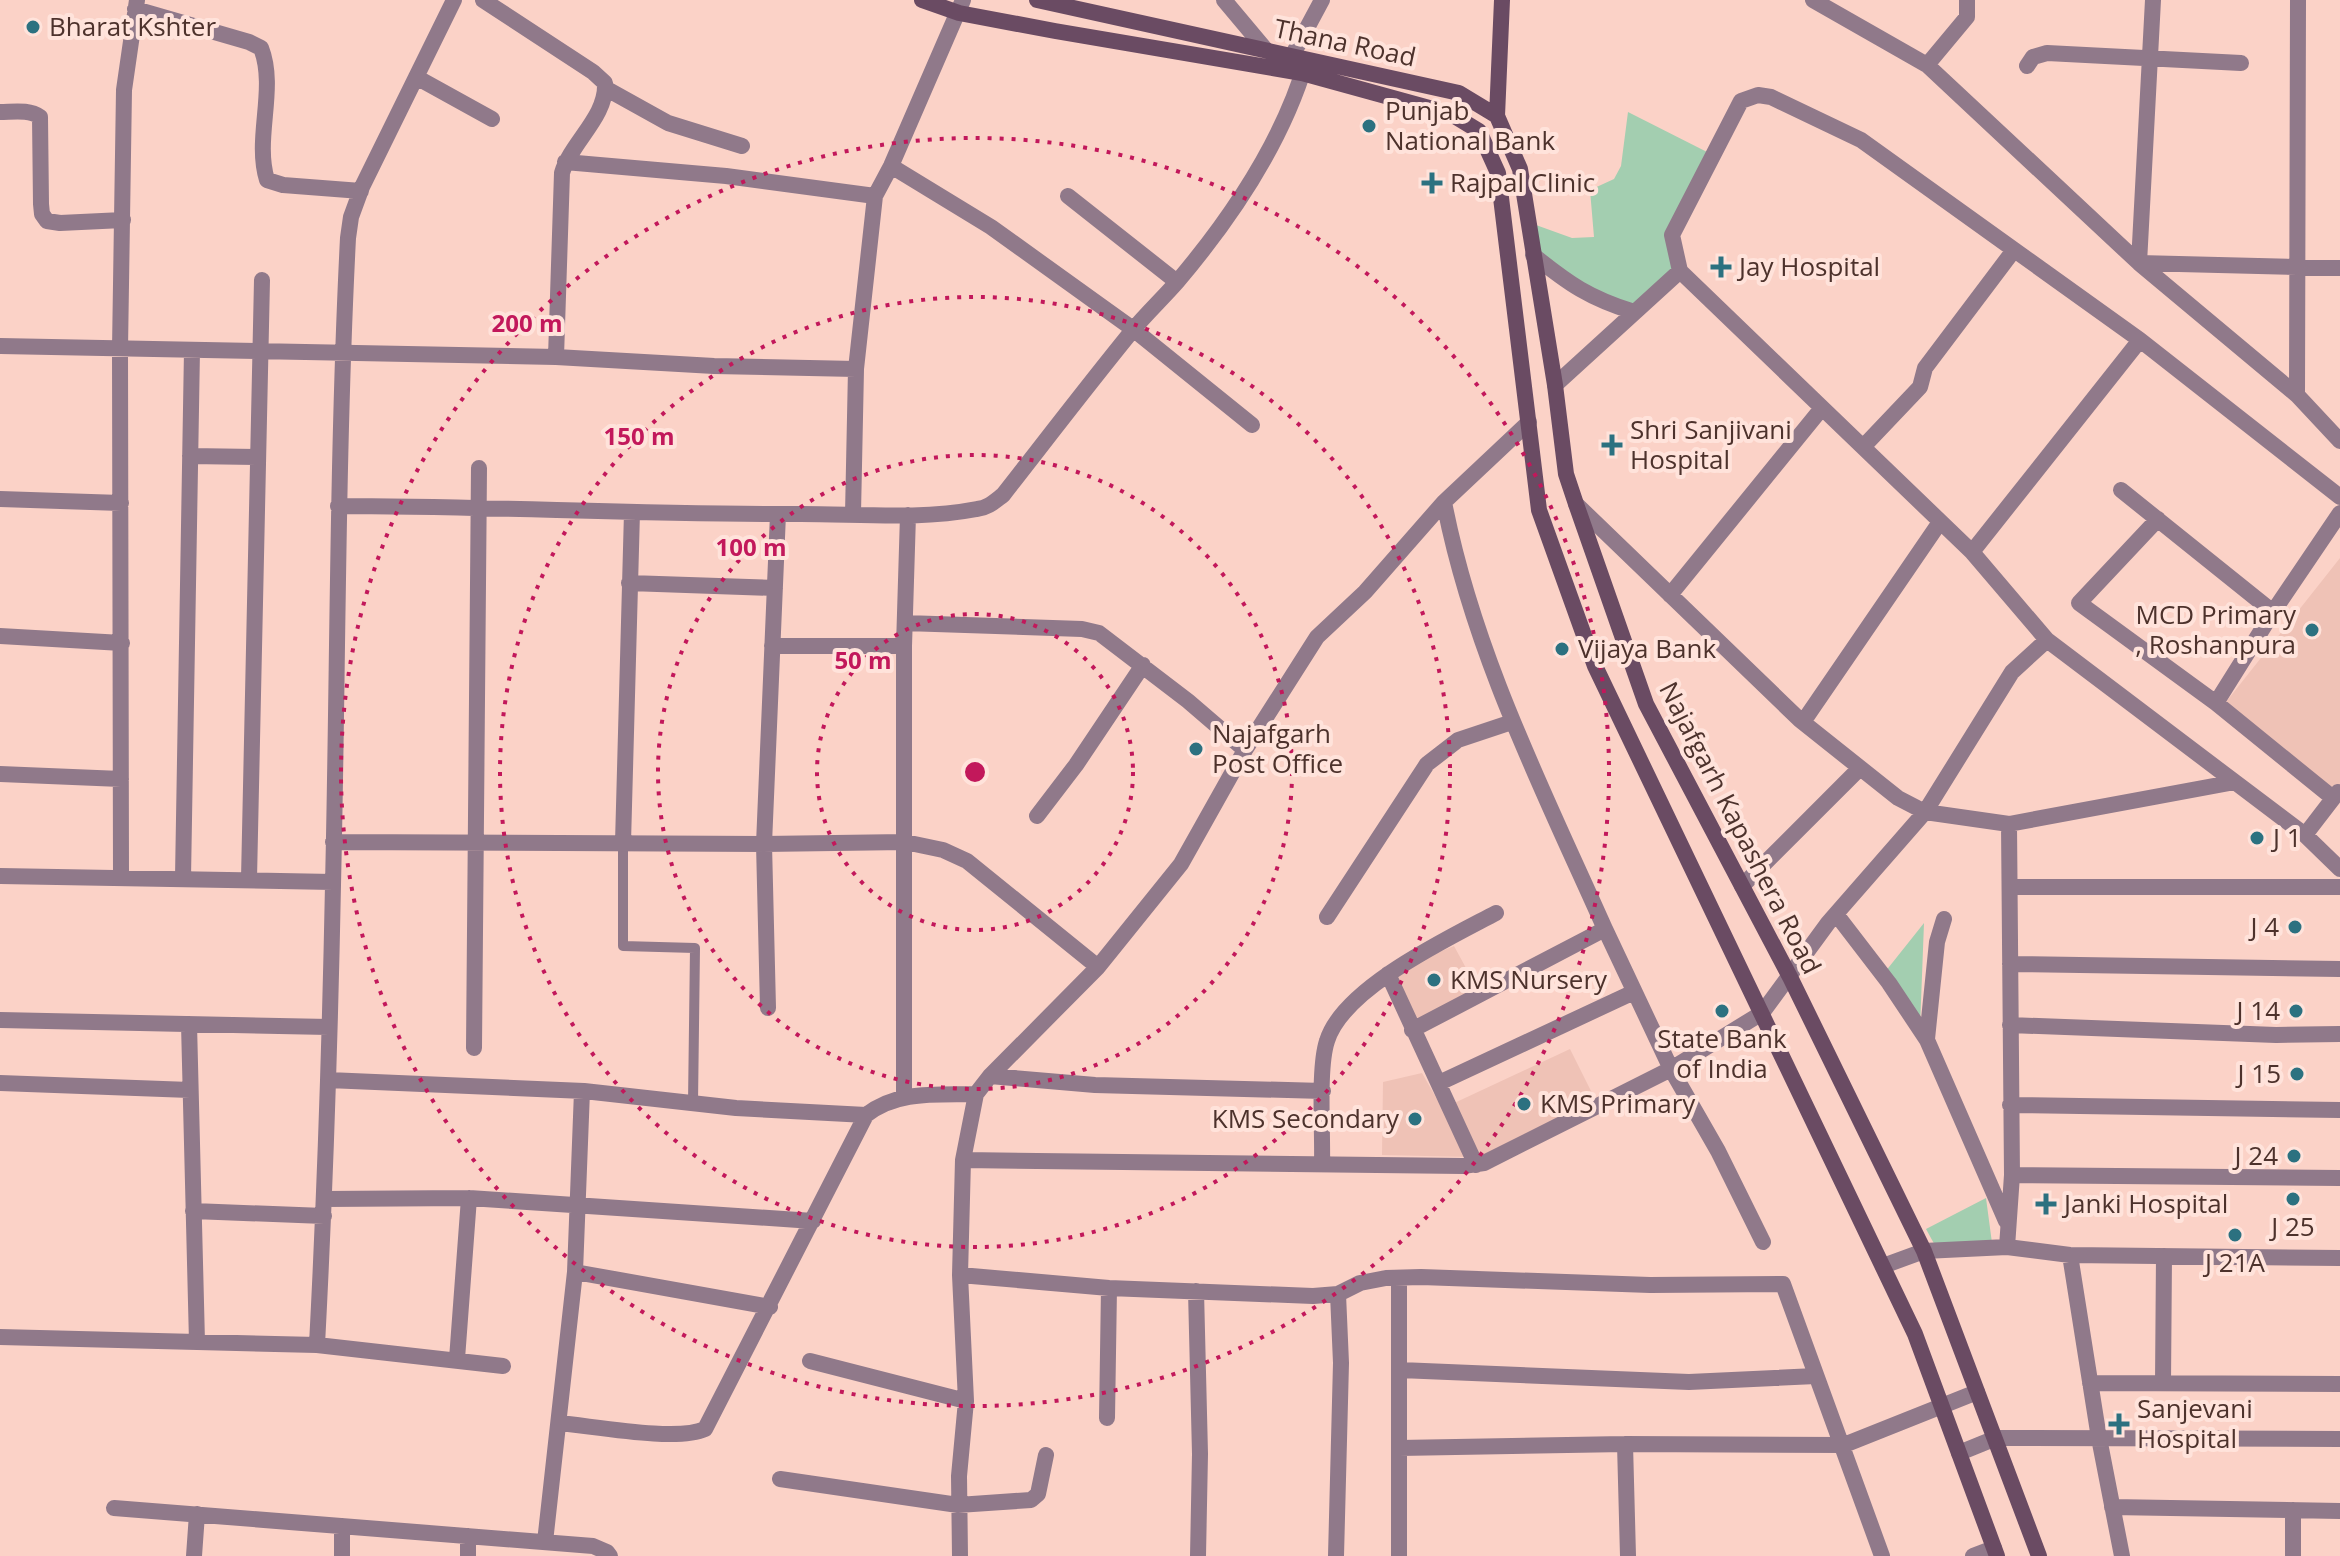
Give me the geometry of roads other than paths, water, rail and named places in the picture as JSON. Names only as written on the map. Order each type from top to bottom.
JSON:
[{"type":"main road","points":[[922,0],[1300,62],[1451,114],[1479,131],[1498,173],[1539,510],[1595,666],[1915,1334],[1996,1552]]},
{"type":"main road","name":"Thana Road","points":[[1037,0],[1266,50],[1300,62],[1459,93],[1497,116]]},
{"type":"main road","points":[[1479,131],[1497,116],[1502,0]]},
{"type":"main road","name":"Najafgarh Kapashera Road","points":[[1497,116],[1520,169],[1566,474],[1646,704],[1790,977],[1924,1251],[2039,1556]]},
{"type":"street","points":[[317,1345],[328,1080],[338,506],[348,238],[351,217],[361,191],[454,0]]},
{"type":"street","points":[[483,0],[605,83],[603,103],[565,162],[560,185],[556,357]]},
{"type":"street","points":[[1224,0],[1266,50]]},
{"type":"street","points":[[338,506],[908,515],[979,509],[992,504],[1003,495],[1133,329],[1177,282],[1228,218],[1292,104],[1300,62],[1322,0]]},
{"type":"street","points":[[1813,0],[1927,65],[2139,263],[2297,395],[2340,441]]},
{"type":"street","points":[[1927,65],[1967,17],[1967,0]]},
{"type":"street","points":[[2139,263],[2153,0]]},
{"type":"street","points":[[2297,395],[2298,0]]},
{"type":"street","points":[[121,878],[120,349],[124,90],[136,4],[261,48],[266,69],[263,159],[267,180],[283,185],[361,191]]},
{"type":"street","points":[[853,514],[856,369],[875,196],[961,6]]},
{"type":"street","points":[[2027,66],[2033,57],[2047,53],[2241,63]]},
{"type":"street","points":[[416,77],[492,119]]},
{"type":"street","points":[[605,88],[668,123],[742,146]]},
{"type":"street","points":[[2340,497],[2140,340],[1861,140],[1771,97],[1758,95],[1741,101],[1672,235],[1680,271],[1972,552],[2047,640],[2305,835],[2340,869]]},
{"type":"street","points":[[0,112],[35,113],[40,117],[41,204],[47,221],[123,220]]},
{"type":"street","points":[[565,162],[726,176],[875,196]]},
{"type":"street","points":[[891,166],[991,227],[1133,329],[1252,425]]},
{"type":"street","points":[[1068,196],[1177,282]]},
{"type":"street","points":[[1863,447],[1920,387],[1931,359],[2014,250]]},
{"type":"street","points":[[1533,255],[1568,284],[1597,299],[1634,312]]},
{"type":"street","points":[[2139,263],[2340,268]]},
{"type":"street","points":[[1555,385],[1680,271]]},
{"type":"street","points":[[249,879],[262,280]]},
{"type":"street","points":[[1972,552],[2140,340]]},
{"type":"street","points":[[0,346],[342,351],[856,369]]},
{"type":"street","points":[[183,878],[192,350]]},
{"type":"street","points":[[1670,595],[1822,408]]},
{"type":"street","points":[[960,1556],[958,1505],[966,1401],[960,1275],[963,1160],[976,1094],[1098,967],[1181,864],[1245,750],[1317,637],[1365,592],[1444,502],[1529,422]]},
{"type":"street","points":[[190,456],[258,457]]},
{"type":"street","points":[[474,1048],[479,468]]},
{"type":"street","points":[[2121,490],[2273,612]]},
{"type":"street","points":[[0,499],[121,503]]},
{"type":"street","points":[[1444,502],[1454,551],[1512,722],[1671,1069],[1718,1151],[1763,1242]]},
{"type":"street","points":[[1576,504],[1803,722],[1898,798],[1925,812],[2009,824],[2235,782]]},
{"type":"street","points":[[623,843],[632,512]]},
{"type":"street","points":[[2216,703],[2340,513]]},
{"type":"street","points":[[768,1008],[764,844],[778,514]]},
{"type":"street","points":[[904,1096],[904,646],[908,515]]},
{"type":"street","points":[[2158,519],[2079,603],[2336,794],[2305,835]]},
{"type":"street","points":[[1803,722],[1940,522]]},
{"type":"street","points":[[629,583],[775,588]]},
{"type":"street","points":[[905,623],[1082,629],[1099,633],[1143,665],[1245,750]]},
{"type":"street","points":[[0,636],[122,643]]},
{"type":"street","points":[[963,1160],[1476,1165],[1671,1069],[1762,1013],[1836,914],[1925,812],[2012,672],[2047,640]]},
{"type":"street","points":[[772,646],[904,646]]},
{"type":"street","points":[[1037,816],[1076,765],[1143,665]]},
{"type":"street","points":[[1327,917],[1427,764],[1458,740],[1512,722]]},
{"type":"street","points":[[1742,886],[1860,768]]},
{"type":"street","points":[[0,774],[121,779]]},
{"type":"street","points":[[2007,1247],[2012,1175],[2009,824]]},
{"type":"street","points":[[333,842],[905,842],[943,850],[967,861],[1098,967]]},
{"type":"street","points":[[0,876],[333,882]]},
{"type":"street","points":[[2010,887],[2340,887]]},
{"type":"street","points":[[1322,1164],[1326,1042],[1333,1029],[1351,1006],[1388,974],[1496,913]]},
{"type":"street","points":[[1836,914],[1889,983],[1927,1040],[2008,1226]]},
{"type":"street","points":[[1927,1040],[1937,942],[1944,919]]},
{"type":"street","points":[[1412,1030],[1605,929]]},
{"type":"street","points":[[2010,964],[2340,969]]},
{"type":"street","points":[[1388,974],[1476,1165]]},
{"type":"street","points":[[1439,1083],[1634,992]]},
{"type":"street","points":[[0,1020],[329,1027]]},
{"type":"street","points":[[189,1024],[197,1342]]},
{"type":"street","points":[[2010,1025],[2276,1035],[2340,1034]]},
{"type":"street","points":[[990,1076],[1095,1085],[1323,1091]]},
{"type":"street","points":[[328,1080],[582,1091],[693,1103],[866,1115]]},
{"type":"street","points":[[0,1083],[190,1090]]},
{"type":"street","points":[[545,1542],[575,1272],[582,1091]]},
{"type":"street","points":[[559,1423],[666,1434],[695,1434],[705,1429],[866,1115],[879,1104],[904,1096],[976,1094]]},
{"type":"street","points":[[2010,1105],[2340,1110]]},
{"type":"street","points":[[2012,1175],[2340,1178]]},
{"type":"street","points":[[193,1211],[469,1198],[813,1221]]},
{"type":"street","points":[[457,1359],[469,1198]]},
{"type":"street","points":[[1883,1266],[1924,1251],[2007,1247],[2070,1255],[2340,1258]]},
{"type":"street","points":[[2070,1255],[2099,1438],[2122,1556]]},
{"type":"street","points":[[2163,1383],[2164,1256]]},
{"type":"street","points":[[575,1272],[770,1307]]},
{"type":"street","points":[[960,1275],[1109,1288],[1313,1296],[1338,1294],[1360,1283],[1399,1278],[1650,1285],[1783,1284],[1882,1556]]},
{"type":"street","points":[[1399,1278],[1399,1556]]},
{"type":"street","points":[[1107,1418],[1109,1288]]},
{"type":"street","points":[[1196,1291],[1200,1454],[1198,1556]]},
{"type":"street","points":[[1336,1556],[1341,1363],[1338,1294]]},
{"type":"street","points":[[0,1337],[317,1345],[503,1366]]},
{"type":"street","points":[[810,1361],[966,1401]]},
{"type":"street","points":[[1400,1370],[1689,1382],[1816,1376]]},
{"type":"street","points":[[2090,1383],[2340,1384]]},
{"type":"street","points":[[1399,1448],[1625,1444],[1844,1445],[1977,1392]]},
{"type":"street","points":[[1959,1453],[1996,1438],[2340,1439]]},
{"type":"street","points":[[1625,1444],[1628,1556]]},
{"type":"street","points":[[780,1479],[958,1505],[1036,1498],[1046,1455]]},
{"type":"street","points":[[2112,1507],[2340,1511]]},
{"type":"street","points":[[114,1508],[593,1546],[610,1556]]},
{"type":"street","points":[[2293,1510],[2293,1556]]},
{"type":"street","points":[[194,1556],[197,1514]]},
{"type":"street","points":[[342,1526],[342,1556]]},
{"type":"street","points":[[468,1536],[468,1556]]},
{"type":"street","points":[[1973,1556],[1996,1552]]},
{"type":"lane","points":[[623,843],[623,946],[695,948],[693,1103]]},
{"type":"place","name":"Bharat Kshter","points":[[33,27]]},
{"type":"place","name":"Punjab National Bank","points":[[1369,126]]},
{"type":"place","name":"Rajpal Clinic","points":[[1432,183]]},
{"type":"place","name":"Jay Hospital","points":[[1721,267]]},
{"type":"place","name":"Shri Sanjivani Hospital","points":[[1612,445]]},
{"type":"place","name":"MCD Primary , Roshanpura","points":[[2312,630]]},
{"type":"place","name":"Vijaya Bank","points":[[1562,649]]},
{"type":"place","name":"Najafgarh Post Office","points":[[1196,749]]},
{"type":"place","name":"J 1","points":[[2257,838]]},
{"type":"place","name":"J 4","points":[[2295,927]]},
{"type":"place","name":"KMS Nursery","points":[[1434,980]]},
{"type":"place","name":"State Bank of India","points":[[1722,1011]]},
{"type":"place","name":"J 14","points":[[2296,1011]]},
{"type":"place","name":"J 15","points":[[2297,1074]]},
{"type":"place","name":"KMS Primary","points":[[1524,1104]]},
{"type":"place","name":"KMS Secondary","points":[[1415,1119]]},
{"type":"place","name":"J 24","points":[[2294,1156]]},
{"type":"place","name":"J 25","points":[[2293,1199]]},
{"type":"place","name":"Janki Hospital","points":[[2046,1204]]},
{"type":"place","name":"J 21A","points":[[2235,1235]]},
{"type":"place","name":"Sanjevani Hospital","points":[[2119,1424]]}]
